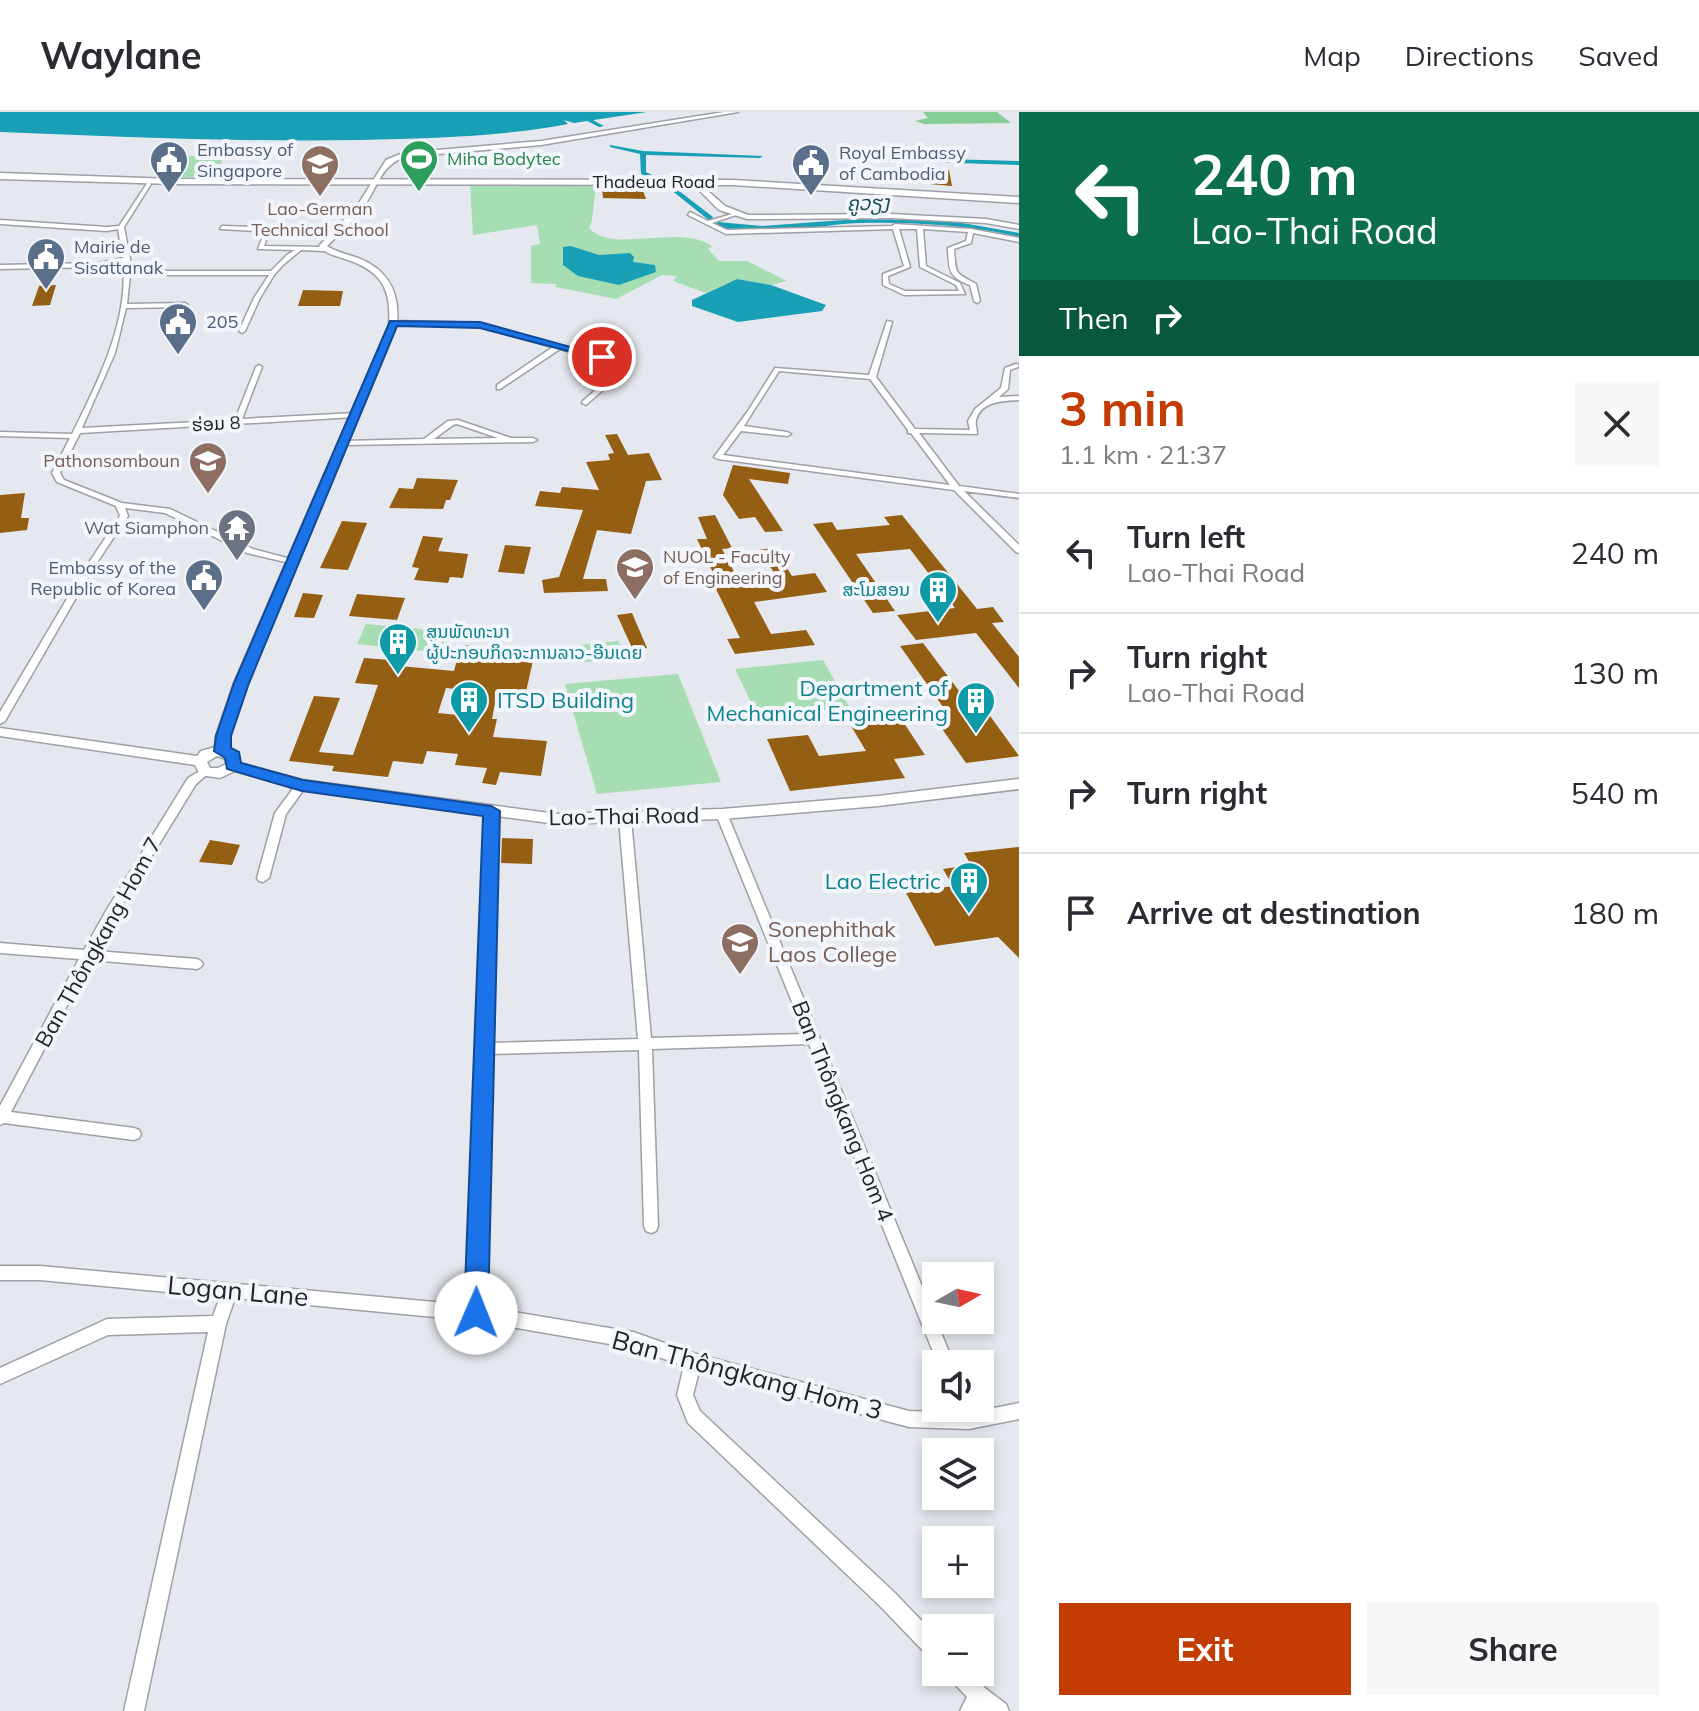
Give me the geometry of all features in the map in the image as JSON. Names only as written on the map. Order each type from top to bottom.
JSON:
[{"type":"main road","name":"Thadeua Road","points":[[0,174],[150,182],[690,180],[1019,198]]},
{"type":"street","points":[[324,249],[324,244],[360,207],[388,161],[403,155],[541,143],[735,112]]},
{"type":"street","points":[[690,180],[734,214]]},
{"type":"street","points":[[150,182],[121,227],[128,273],[125,306],[111,355],[56,473],[58,480],[120,505],[167,511],[235,545],[294,561]]},
{"type":"street","points":[[690,214],[726,232],[876,221],[895,226],[971,231],[1016,240],[1006,252]]},
{"type":"street","points":[[706,223],[734,214],[765,219],[986,221],[1019,227]]},
{"type":"street","points":[[765,219],[777,230]]},
{"type":"street","points":[[0,222],[107,229],[121,227]]},
{"type":"street","points":[[895,226],[907,267],[885,275],[886,285],[904,293],[963,293],[961,286],[923,267],[920,227]]},
{"type":"street","points":[[222,228],[257,229],[267,234],[260,248],[324,249],[361,261],[380,274],[393,292],[394,323],[241,683],[223,736],[222,751]]},
{"type":"street","points":[[971,231],[969,242],[951,248],[953,274],[957,279],[973,284],[977,301]]},
{"type":"street","points":[[242,331],[250,310],[275,273],[288,255],[299,250]]},
{"type":"street","points":[[0,267],[99,265],[127,259]]},
{"type":"street","points":[[128,273],[275,273]]},
{"type":"street","points":[[125,306],[185,305]]},
{"type":"street","points":[[872,377],[889,322]]},
{"type":"street","points":[[394,323],[480,325],[628,365],[586,403]]},
{"type":"street","points":[[500,387],[559,346]]},
{"type":"street","points":[[911,431],[971,434],[974,432],[972,421],[978,411],[1004,389],[1007,369],[1016,366]]},
{"type":"street","points":[[237,423],[259,367]]},
{"type":"street","points":[[1019,496],[957,489],[718,457],[777,369],[872,377],[957,489],[1019,550]]},
{"type":"street","points":[[994,399],[1019,398]]},
{"type":"street","name":"ຮ່ອມ 8","points":[[0,434],[76,434],[355,415]]},
{"type":"street","points":[[424,443],[451,423],[458,422],[514,442]]},
{"type":"street","points":[[739,428],[787,434]]},
{"type":"street","points":[[345,443],[533,440]]},
{"type":"street","points":[[0,721],[88,570],[124,516],[120,505]]},
{"type":"street","points":[[0,732],[203,766],[220,773],[233,766],[233,756],[222,751],[211,752],[203,766]]},
{"type":"street","name":"Ban Thôngkang Hom 7","points":[[0,1118],[89,953],[116,915],[203,766]]},
{"type":"street","name":"Lao-Thai Road","points":[[233,766],[302,785],[557,819],[722,814],[878,801],[1019,784]]},
{"type":"street","points":[[263,878],[281,813],[302,785]]},
{"type":"street","points":[[476,1313],[491,811]]},
{"type":"street","name":"Ban Thôngkang Hom 4","points":[[722,814],[940,1350]]},
{"type":"street","points":[[625,819],[645,1044],[651,1226]]},
{"type":"street","points":[[0,948],[197,964]]},
{"type":"street","points":[[482,1049],[813,1039]]},
{"type":"street","points":[[0,1118],[134,1134]]},
{"type":"street","name":"Logan Lane","points":[[0,1273],[40,1273],[476,1313]]},
{"type":"street","points":[[134,1711],[218,1324],[230,1290]]},
{"type":"street","name":"Ban Thôngkang Hom 3","points":[[476,1313],[633,1340],[693,1361],[909,1419],[922,1418]]},
{"type":"street","points":[[0,1376],[107,1327],[218,1324]]},
{"type":"street","points":[[693,1361],[685,1395],[694,1417],[922,1635]]},
{"type":"street","name":"Ban Thôngkang Hom 3","points":[[994,1412],[1019,1411]]},
{"type":"street","points":[[975,1703],[999,1711]]},
{"type":"green space","points":[[923,112],[997,112],[1011,123],[924,124],[915,121],[928,118]]},
{"type":"green space","points":[[177,156],[224,156],[215,178],[160,177],[170,170]]},
{"type":"green space","points":[[470,184],[596,184],[589,228],[600,236],[614,239],[682,237],[698,240],[712,246],[708,249],[719,261],[747,261],[787,281],[771,285],[737,279],[706,293],[673,281],[677,276],[662,275],[616,299],[556,287],[556,284],[531,283],[531,246],[540,244],[537,225],[473,235]]},
{"type":"green space","points":[[366,624],[450,632],[443,653],[357,644]]},
{"type":"green space","points":[[618,641],[625,658],[575,663],[569,646]]},
{"type":"green space","points":[[823,660],[850,708],[758,717],[735,669]]},
{"type":"green space","points":[[678,674],[721,782],[597,794],[565,684]]},
{"type":"water","points":[[0,112],[647,112],[574,123],[564,120],[568,124],[491,134],[316,140],[180,139],[0,132]]},
{"type":"water","points":[[571,246],[599,255],[630,253],[634,257],[633,262],[655,265],[656,272],[619,285],[578,276],[563,265],[563,247]]},
{"type":"water","points":[[737,279],[771,285],[826,305],[822,311],[738,322],[692,306],[692,300]]},
{"type":"building","points":[[927,168],[949,170],[952,186],[929,184]]},
{"type":"building","points":[[602,188],[642,188],[646,199],[603,198]]},
{"type":"building","points":[[56,285],[50,305],[32,306],[39,286]]},
{"type":"building","points":[[303,290],[343,291],[340,306],[298,306]]},
{"type":"building","points":[[617,434],[628,455],[649,453],[662,480],[646,481],[631,534],[597,530],[583,579],[606,579],[608,591],[544,593],[542,580],[559,577],[583,510],[535,506],[540,491],[560,493],[562,487],[599,490],[586,462],[610,460],[608,454],[614,453],[605,435]]},
{"type":"building","points":[[733,465],[790,473],[788,484],[749,479],[783,531],[765,532],[755,517],[739,519],[723,495]]},
{"type":"building","points":[[417,478],[458,480],[443,509],[389,508],[399,488],[413,489]]},
{"type":"building","points":[[25,493],[21,518],[29,518],[27,530],[0,533],[0,495]]},
{"type":"building","points":[[715,515],[732,548],[722,549],[739,581],[777,577],[759,550],[774,548],[792,576],[815,573],[827,592],[754,602],[771,634],[806,630],[815,645],[735,654],[727,639],[740,638],[713,583],[718,583],[697,539],[707,539],[698,517]]},
{"type":"building","points":[[902,515],[977,609],[993,607],[1004,622],[992,623],[1019,657],[1019,688],[976,633],[916,640],[897,615],[955,608],[910,549],[856,554],[895,611],[873,613],[813,524],[832,522],[837,530],[890,525],[884,517]]},
{"type":"building","points":[[342,521],[367,523],[348,570],[320,568]]},
{"type":"building","points":[[423,536],[443,538],[438,551],[468,554],[463,578],[450,577],[448,583],[414,580],[419,568],[412,567]]},
{"type":"building","points":[[505,545],[531,547],[524,574],[498,572]]},
{"type":"building","points":[[303,593],[323,595],[314,618],[294,617]]},
{"type":"building","points":[[357,594],[405,598],[397,620],[349,616]]},
{"type":"building","points":[[632,613],[647,648],[633,650],[617,615]]},
{"type":"building","points":[[923,643],[974,711],[985,709],[1019,756],[966,763],[933,716],[948,714],[900,646]]},
{"type":"building","points":[[461,645],[535,652],[525,696],[497,693],[492,719],[497,719],[493,737],[547,741],[541,776],[500,772],[496,785],[482,783],[487,768],[455,765],[458,754],[427,751],[423,764],[393,761],[388,777],[332,771],[334,766],[289,761],[314,696],[340,698],[319,752],[353,755],[378,685],[355,683],[364,658],[391,660],[389,665],[454,671]],"holes":[[[446,688],[475,691],[468,716],[438,713]]]},
{"type":"building","points":[[902,720],[925,755],[894,759],[905,778],[790,791],[767,739],[808,735],[819,756],[866,751],[851,726]]},
{"type":"building","points":[[502,838],[533,839],[532,864],[501,863]]},
{"type":"building","points":[[210,840],[240,845],[232,865],[199,862]]},
{"type":"building","name":"Lao Electric","points":[[1019,847],[1019,958],[998,937],[935,946],[906,893],[953,886],[943,869],[971,865],[964,853]]},
{"type":"waterway","points":[[573,112],[601,126]]},
{"type":"waterway","points":[[612,146],[643,153]]},
{"type":"waterway","points":[[643,153],[760,156]]},
{"type":"waterway","name":"ຄູວຽງ","points":[[643,153],[643,173],[668,185],[710,219]]},
{"type":"waterway","points":[[838,158],[1019,163]]},
{"type":"waterway","name":"ຄູວຽງ","points":[[718,224],[762,228],[858,221],[927,221],[1019,235]]},
{"type":"place","name":"Miha Bodytec","points":[[419,193]]},
{"type":"place","name":"Embassy of Singapore","points":[[169,194]]},
{"type":"place","name":"Royal Embassy of Cambodia","points":[[811,197]]},
{"type":"place","name":"Lao-German Technical School","points":[[320,198]]},
{"type":"place","name":"Mairie de Sisattanak","points":[[46,291]]},
{"type":"place","name":"205","points":[[178,356]]},
{"type":"place","name":"Pathonsomboun","points":[[208,495]]},
{"type":"place","name":"Wat Siamphon","points":[[237,562]]},
{"type":"place","name":"NUOL - Faculty of Engineering","points":[[635,601]]},
{"type":"place","name":"Embassy of the Republic of Korea","points":[[204,612]]},
{"type":"place","name":"ສະໂມສອນ","points":[[938,624]]},
{"type":"place","name":"ສູນພັດທະນາ ຜູ້ປະກອບກິດຈະການລາວ-ອີນເດຍ","points":[[398,676]]},
{"type":"place","name":"ITSD Building","points":[[469,734]]},
{"type":"place","name":"Department of Mechanical Engineering","points":[[976,735]]},
{"type":"place","name":"Lao Electric","points":[[969,915]]},
{"type":"place","name":"Sonephithak Laos College","points":[[740,976]]},
{"type":"route","points":[[476,1313],[491,811],[302,785],[233,766],[233,756],[222,751],[223,736],[241,683],[394,323],[480,325],[602,357]]}]
